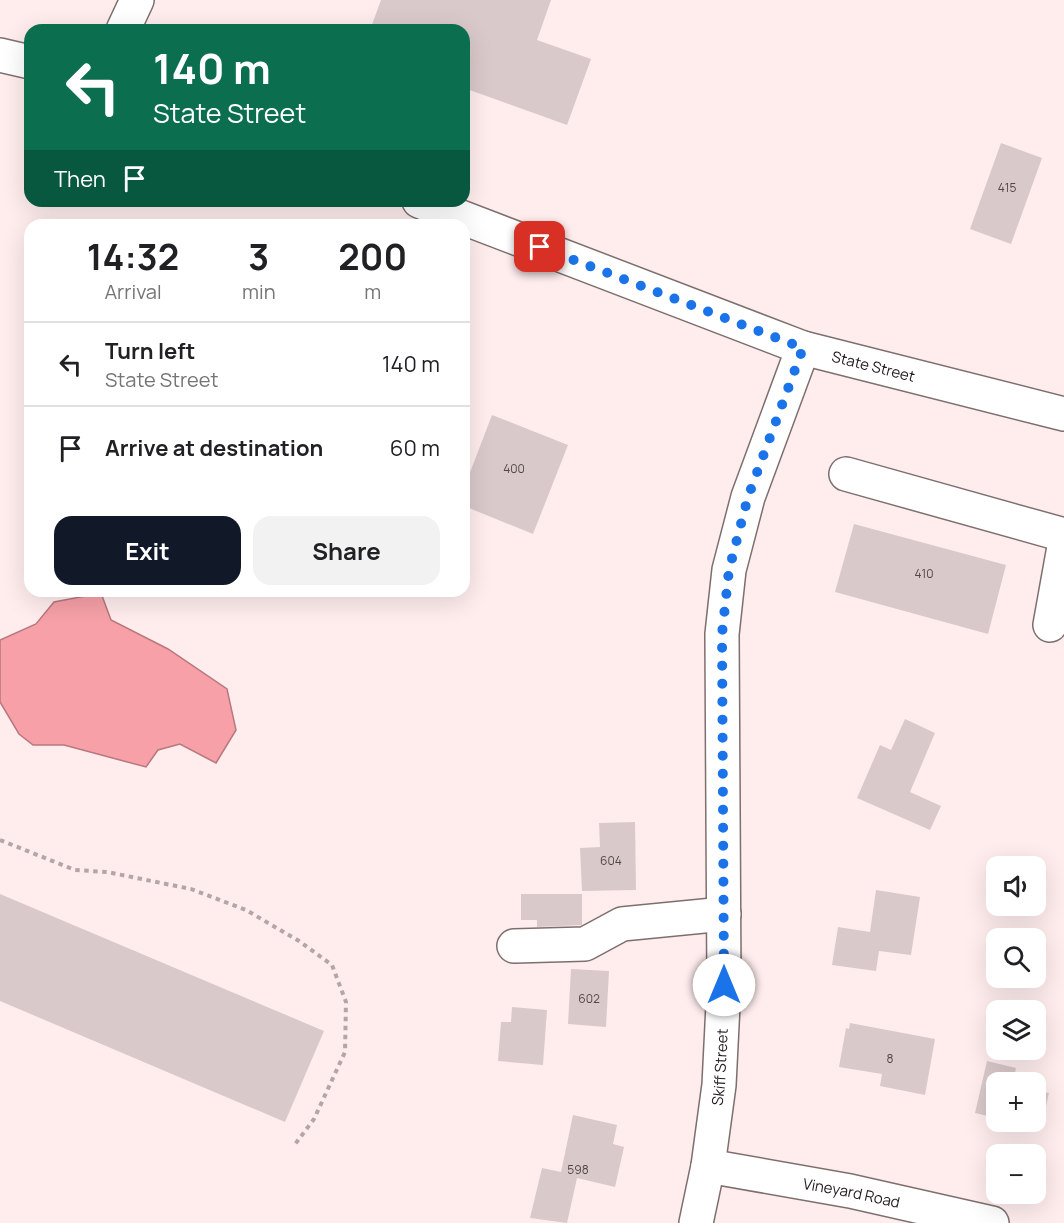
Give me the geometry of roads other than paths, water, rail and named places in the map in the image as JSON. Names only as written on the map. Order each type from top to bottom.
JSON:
[{"type":"main road","points":[[126,24],[137,0]]},
{"type":"main road","points":[[0,55],[24,61]]},
{"type":"main road","name":"State Street","points":[[435,207],[466,219]]},
{"type":"main road","name":"State Street","points":[[470,221],[803,348],[1064,414]]},
{"type":"main road","name":"Skiff Street","points":[[696,1223],[708,1166],[719,1085],[724,985],[722,634],[729,570],[752,487],[803,348]]},
{"type":"main road","points":[[846,474],[1064,536]]},
{"type":"main road","points":[[1050,625],[1064,547]]},
{"type":"main road","points":[[514,946],[585,944],[622,924],[724,915]]},
{"type":"main road","name":"Vineyard Road","points":[[708,1166],[850,1191],[993,1223]]}]
